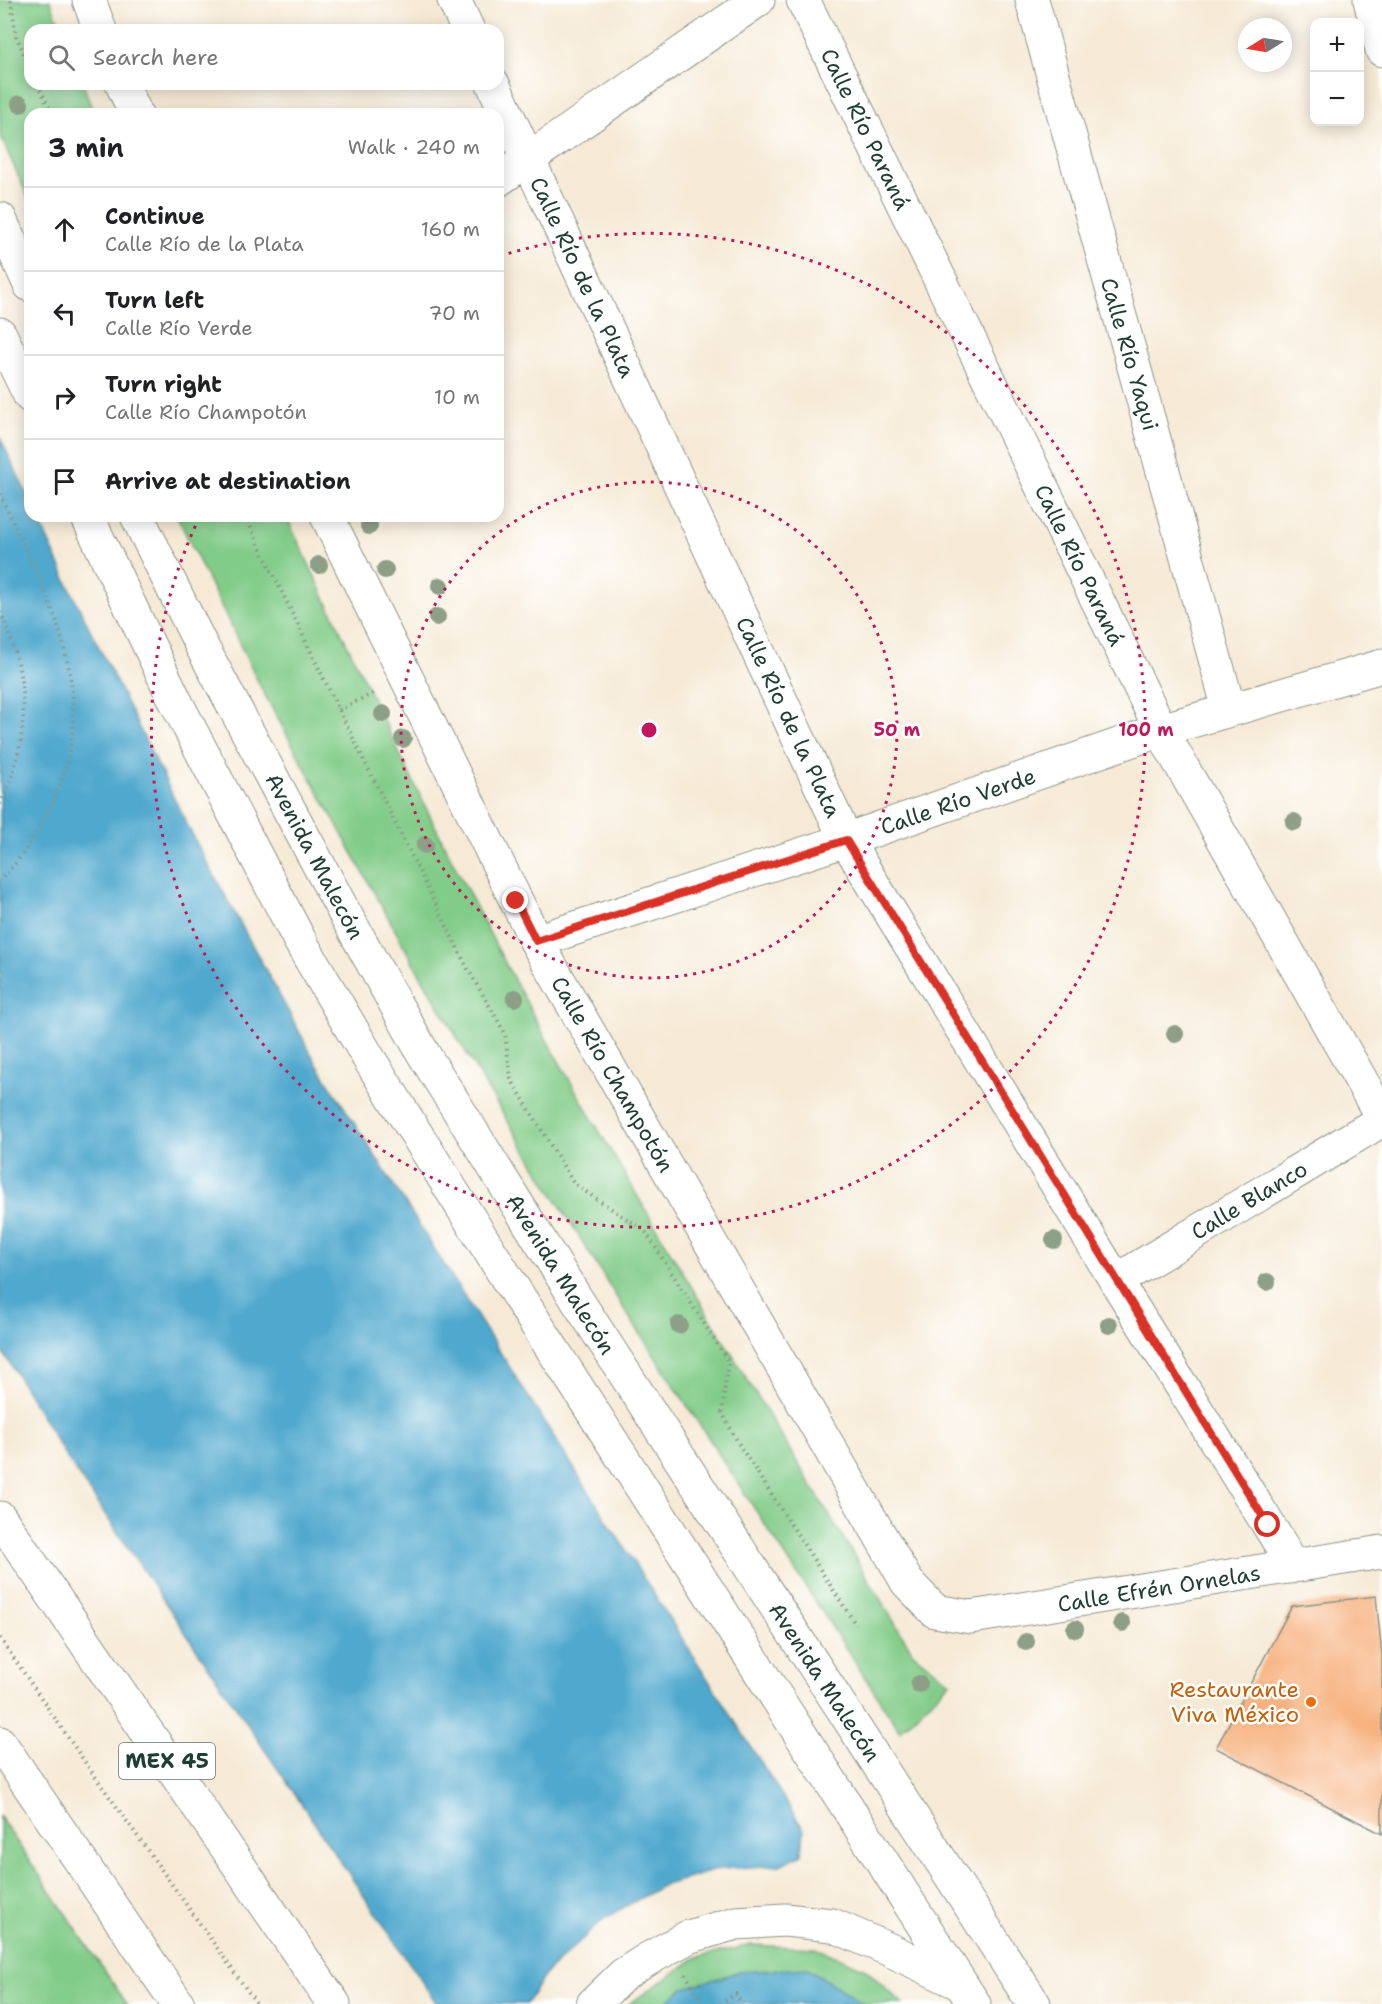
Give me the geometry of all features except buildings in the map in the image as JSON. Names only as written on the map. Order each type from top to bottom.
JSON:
[{"type":"street","points":[[89,0],[98,24]]},
{"type":"street","points":[[454,0],[465,24]]},
{"type":"street","points":[[504,176],[758,0]]},
{"type":"street","name":"Calle Río Paraná","points":[[803,0],[1161,730],[1382,1118]]},
{"type":"street","name":"Calle Río Yaqui","points":[[1032,0],[1229,709]]},
{"type":"street","points":[[1370,0],[1382,50]]},
{"type":"street","points":[[125,90],[133,108]]},
{"type":"street","name":"Calle Río de la Plata","points":[[496,90],[846,840],[1281,1545],[1290,1567]]},
{"type":"street","points":[[0,219],[24,272]]},
{"type":"street","points":[[0,334],[24,384]]},
{"type":"street","name":"Avenida Malecón","points":[[90,522],[176,702],[300,941],[363,1047],[521,1300],[968,1994]]},
{"type":"street","name":"Avenida Malecón","points":[[140,522],[206,653],[344,912],[423,1053],[577,1300],[1034,2004]]},
{"type":"street","name":"Calle Río Champotón","points":[[330,522],[536,941],[907,1582],[935,1611]]},
{"type":"street","name":"Calle Río Verde","points":[[536,941],[846,840],[1161,730],[1382,666]]},
{"type":"street","name":"Calle Blanco","points":[[1116,1281],[1382,1118]]},
{"type":"street","name":"MEX 45","points":[[0,1518],[334,2004]]},
{"type":"street","name":"Calle Efrén Ornelas","points":[[935,1611],[971,1617],[1382,1552]]},
{"type":"street","points":[[0,1743],[178,2004]]},
{"type":"street","points":[[593,2004],[623,1976],[688,1937],[736,1923],[775,1921],[832,1925],[888,1949],[968,1994]]},
{"type":"path","points":[[11,0],[16,36],[24,53]]},
{"type":"path","points":[[41,90],[49,108]]},
{"type":"path","points":[[0,494],[60,630],[69,662],[73,715],[68,757],[57,793],[33,839],[0,880]]},
{"type":"path","points":[[248,522],[469,971],[505,1033],[512,1079],[574,1184],[645,1231],[728,1361],[722,1413],[740,1446],[856,1625]]},
{"type":"path","points":[[0,612],[19,669],[23,705],[22,740],[12,779],[0,804]]},
{"type":"path","points":[[339,710],[406,677]]},
{"type":"path","points":[[0,1638],[89,1768],[257,2004]]},
{"type":"path","points":[[720,2004],[736,1994],[742,2004]]},
{"type":"green space","points":[[0,0],[50,0],[60,24],[24,24],[24,90],[85,90],[92,108],[24,108],[24,189],[0,135]]},
{"type":"green space","points":[[180,522],[289,522],[453,862],[561,1065],[691,1287],[913,1653],[950,1682],[900,1731],[624,1309],[484,1083],[411,959],[262,690]]},
{"type":"green space","points":[[0,1817],[127,2004],[0,2004]]},
{"type":"green space","points":[[751,1945],[816,1948],[864,1968],[903,2004],[629,2004],[697,1957]]},
{"type":"water","points":[[0,437],[24,488],[24,522],[40,522],[77,603],[195,840],[318,1066],[804,1830],[802,1854],[780,1865],[720,1869],[662,1886],[605,1918],[547,1972],[526,2004],[437,2004],[65,1455],[0,1347]]},
{"type":"water","points":[[807,1968],[864,2004],[664,2004],[684,1988],[739,1972]]},
{"type":"place","name":"Restaurante Viva México","points":[[1311,1702]]},
{"type":"route","points":[[516,901],[536,941],[846,840],[1268,1525]]}]
